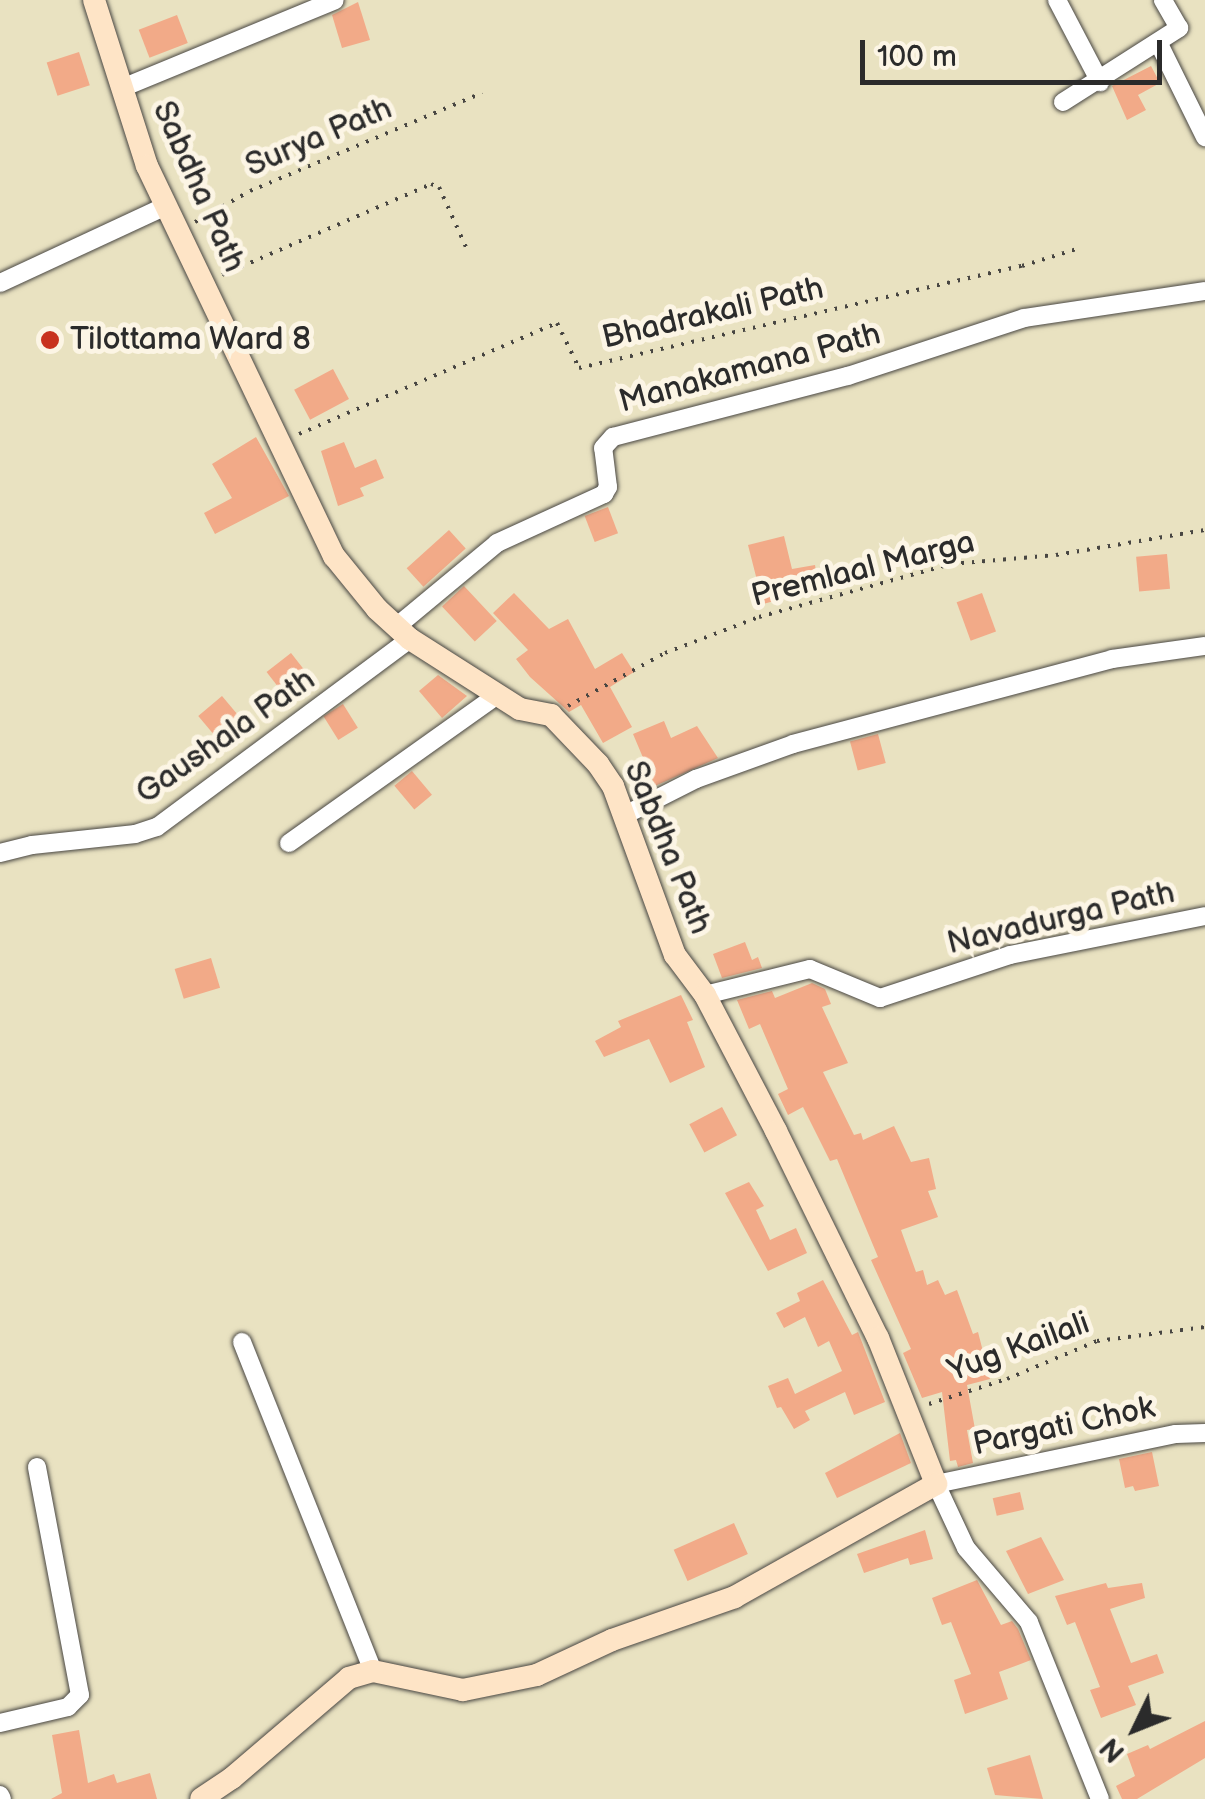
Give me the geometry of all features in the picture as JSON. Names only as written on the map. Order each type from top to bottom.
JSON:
[{"type":"street","name":"Sabdha Path","points":[[94,0],[132,126],[164,207],[334,556],[403,633],[520,709],[551,715],[598,764],[623,816],[675,955],[705,995],[776,1131],[910,1410],[936,1484]]},
{"type":"street","points":[[122,88],[335,0]]},
{"type":"street","points":[[1057,0],[1100,82]]},
{"type":"street","points":[[1063,102],[1100,82],[1178,28],[1163,0]]},
{"type":"street","points":[[1158,44],[1205,137]]},
{"type":"street","points":[[0,283],[164,207]]},
{"type":"street","name":"Manakamana Path","points":[[403,633],[497,543],[604,494],[608,487],[603,448],[613,437],[848,376],[1024,318],[1205,291]]},
{"type":"street","name":"Gaushala Path","points":[[0,853],[135,834],[157,827],[403,633]]},
{"type":"street","points":[[623,816],[696,779],[792,744],[1112,659],[1205,646]]},
{"type":"street","points":[[289,843],[497,695]]},
{"type":"street","name":"Navadurga Path","points":[[705,995],[810,969],[880,998],[1010,956],[1205,916]]},
{"type":"street","points":[[242,1342],[373,1671]]},
{"type":"street","name":"Pargati Chok","points":[[936,1484],[1176,1434],[1205,1432]]},
{"type":"street","points":[[0,1723],[68,1707],[80,1695],[37,1467]]},
{"type":"street","points":[[201,1799],[232,1778],[348,1678],[373,1671],[462,1690],[537,1675],[612,1640],[734,1597],[936,1484],[966,1548],[1029,1622],[1100,1799]]},
{"type":"path","name":"Surya Path","points":[[178,231],[250,191],[482,93]]},
{"type":"path","points":[[204,283],[431,184],[439,187],[466,247]]},
{"type":"path","name":"Bhadrakali Path","points":[[281,442],[556,323],[579,368],[1022,266],[1080,248]]},
{"type":"path","name":"Premlaal Marga","points":[[551,715],[665,653],[759,617],[951,564],[1056,555],[1205,530]]},
{"type":"path","name":"Yug Kailali","points":[[910,1410],[1006,1378],[1098,1340],[1205,1327]]},
{"type":"building","points":[[358,2],[370,40],[342,48],[332,15]]},
{"type":"building","points":[[177,15],[188,43],[149,58],[139,30]]},
{"type":"building","points":[[79,52],[90,85],[57,96],[47,63]]},
{"type":"building","points":[[1151,66],[1160,83],[1138,95],[1146,110],[1127,120],[1112,86]]},
{"type":"building","points":[[333,369],[349,399],[310,420],[294,390]]},
{"type":"building","points":[[256,437],[289,496],[215,534],[204,513],[232,498],[212,464]]},
{"type":"building","points":[[344,442],[355,468],[376,459],[384,478],[360,488],[364,496],[338,506],[321,451]]},
{"type":"building","points":[[608,507],[618,533],[595,542],[585,516]]},
{"type":"building","points":[[449,530],[466,549],[423,587],[407,568]]},
{"type":"building","points":[[784,536],[792,569],[815,565],[819,589],[763,604],[748,545]]},
{"type":"building","points":[[1167,554],[1170,589],[1139,592],[1136,557]]},
{"type":"building","points":[[464,586],[497,621],[475,642],[442,606]]},
{"type":"building","points":[[514,593],[549,629],[568,619],[595,669],[622,653],[634,672],[610,687],[632,727],[603,743],[581,705],[569,712],[530,677],[516,659],[528,650],[493,613]]},
{"type":"building","points":[[982,593],[996,632],[971,641],[957,602]]},
{"type":"building","points":[[291,653],[313,681],[289,700],[267,672]]},
{"type":"building","points":[[438,675],[467,696],[442,718],[419,691]]},
{"type":"building","points":[[222,696],[251,730],[227,750],[198,716]]},
{"type":"building","points":[[343,704],[358,728],[338,740],[323,716]]},
{"type":"building","points":[[664,721],[671,738],[697,726],[718,758],[655,786],[633,734]]},
{"type":"building","points":[[878,734],[886,763],[858,770],[850,742]]},
{"type":"building","points":[[412,771],[432,795],[414,810],[394,786]]},
{"type":"building","points":[[745,942],[752,960],[758,957],[762,968],[722,978],[713,954]]},
{"type":"building","points":[[211,958],[220,988],[184,999],[175,969]]},
{"type":"building","points":[[812,983],[825,989],[831,1004],[822,1007],[848,1063],[823,1072],[854,1135],[861,1133],[863,1140],[894,1126],[911,1162],[929,1158],[936,1189],[928,1191],[938,1217],[901,1230],[916,1272],[923,1270],[927,1285],[938,1280],[945,1295],[957,1290],[973,1334],[978,1332],[990,1379],[967,1385],[975,1429],[967,1430],[973,1463],[958,1467],[956,1460],[950,1461],[942,1392],[922,1398],[903,1353],[911,1349],[871,1260],[878,1257],[837,1159],[830,1161],[803,1107],[788,1115],[778,1094],[788,1089],[760,1024],[749,1029],[737,1000],[772,991],[775,998]]},
{"type":"building","points":[[681,995],[693,1020],[687,1022],[705,1067],[670,1083],[649,1039],[604,1057],[595,1041],[621,1027],[618,1021]]},
{"type":"building","points":[[722,1107],[737,1135],[704,1153],[689,1124]]},
{"type":"building","points":[[749,1182],[764,1206],[756,1210],[770,1240],[796,1228],[807,1253],[768,1271],[725,1193]]},
{"type":"building","points":[[823,1280],[852,1335],[858,1332],[885,1402],[854,1415],[845,1392],[805,1411],[810,1420],[794,1429],[781,1407],[777,1408],[768,1386],[788,1378],[795,1394],[842,1371],[829,1341],[818,1347],[805,1317],[784,1328],[776,1313],[800,1301],[797,1293]]},
{"type":"building","points":[[900,1433],[911,1463],[837,1498],[825,1473]]},
{"type":"building","points":[[1152,1452],[1159,1486],[1135,1491],[1133,1486],[1125,1488],[1119,1459]]},
{"type":"building","points":[[1020,1492],[1024,1510],[997,1516],[993,1498]]},
{"type":"building","points":[[734,1523],[748,1554],[688,1581],[674,1550]]},
{"type":"building","points":[[925,1530],[933,1559],[910,1565],[908,1558],[864,1573],[857,1554]]},
{"type":"building","points":[[1041,1537],[1064,1580],[1028,1594],[1006,1551]]},
{"type":"building","points":[[977,1580],[1001,1625],[1012,1621],[1018,1629],[1031,1660],[999,1672],[1008,1699],[965,1714],[954,1680],[971,1674],[951,1622],[942,1625],[932,1598]]},
{"type":"building","points":[[1106,1583],[1108,1588],[1142,1583],[1145,1598],[1110,1609],[1131,1663],[1157,1654],[1164,1673],[1128,1686],[1136,1705],[1101,1718],[1090,1690],[1100,1687],[1075,1622],[1067,1625],[1055,1596]]},
{"type":"building","points":[[1205,1721],[1205,1758],[1137,1799],[1122,1799],[1116,1786],[1135,1776],[1127,1754],[1148,1745],[1150,1749]]},
{"type":"building","points":[[79,1730],[88,1783],[114,1774],[117,1783],[150,1773],[157,1799],[51,1799],[62,1793],[52,1735]]},
{"type":"building","points":[[1030,1755],[1043,1799],[995,1795],[987,1768]]},
{"type":"place","name":"Tilottama Ward 8","points":[[50,340]]}]
